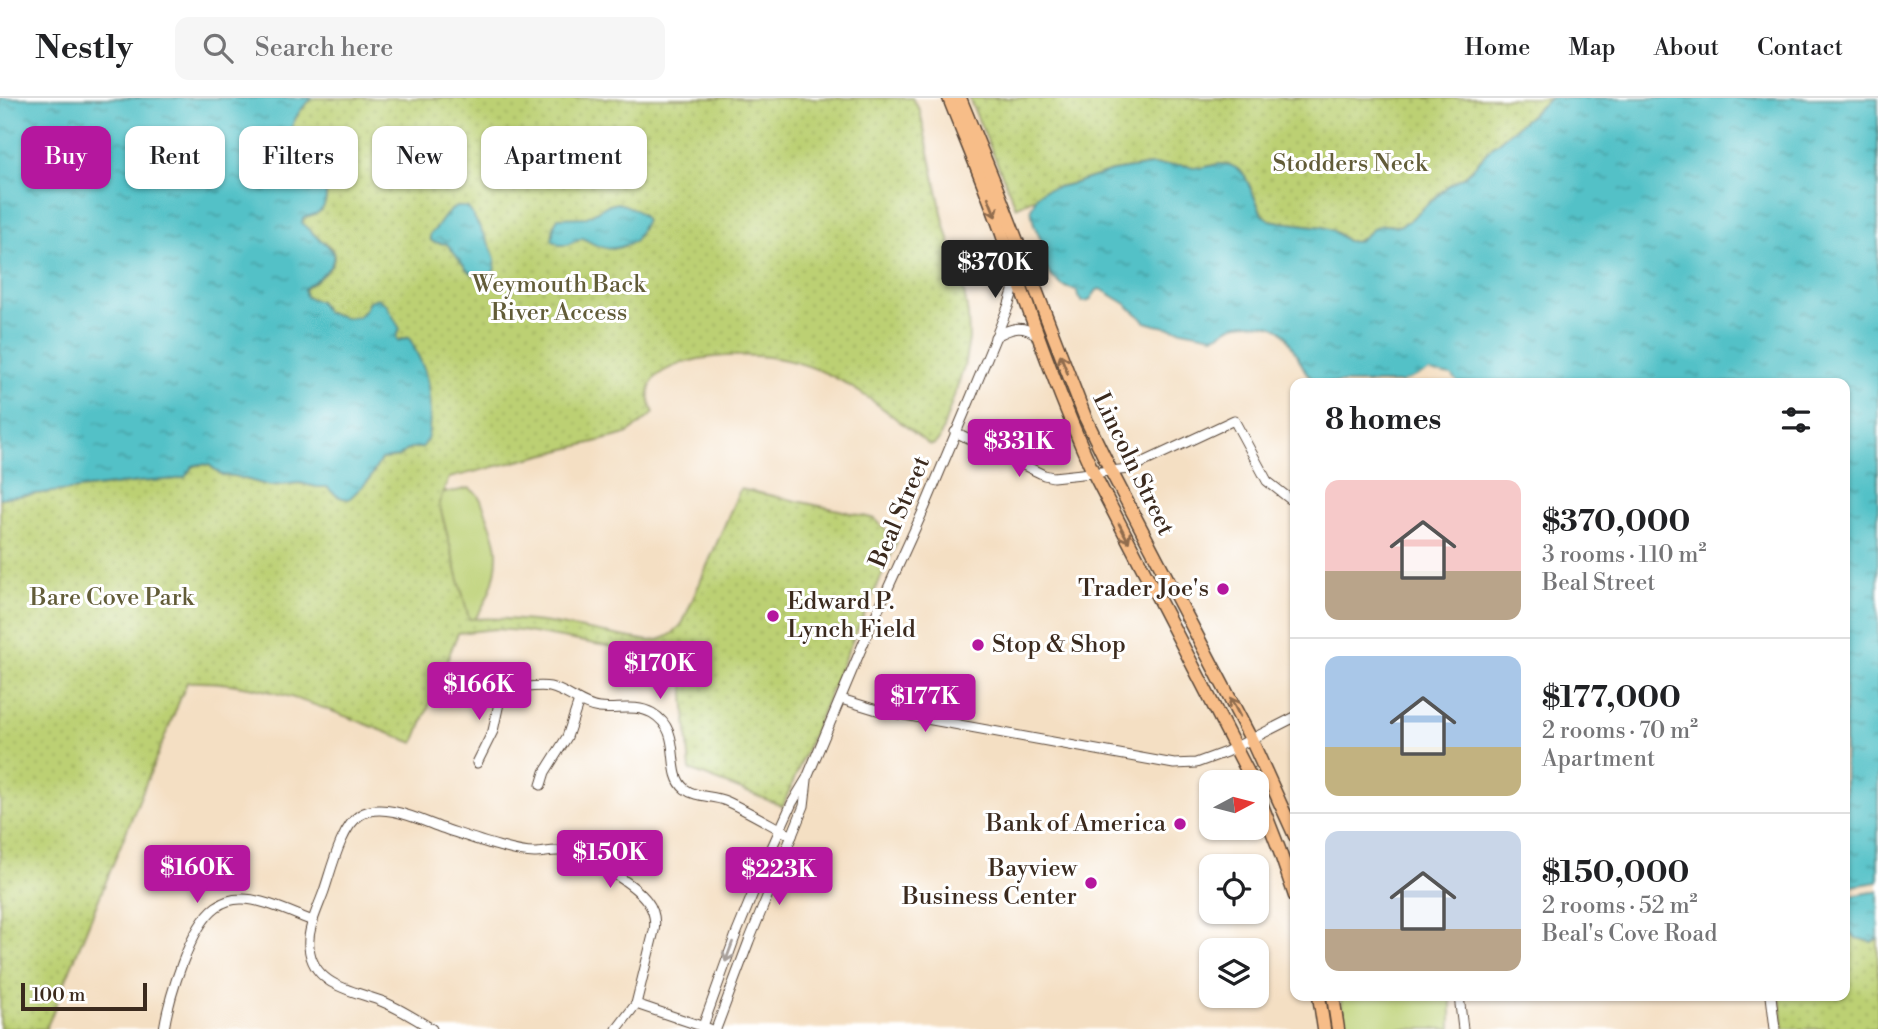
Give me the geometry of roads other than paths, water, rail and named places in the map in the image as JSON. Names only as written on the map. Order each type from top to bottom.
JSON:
[{"type":"main road","name":"Lincoln Street","points":[[949,98],[1074,430],[1093,472],[1247,770]]},
{"type":"main road","name":"Lincoln Street","points":[[960,98],[1079,403],[1111,471],[1251,739],[1290,825]]},
{"type":"main road","points":[[1269,823],[1290,881]]},
{"type":"main road","points":[[1320,1001],[1324,1029]]},
{"type":"main road","points":[[1334,1001],[1338,1029]]},
{"type":"street","name":"Beal Street","points":[[705,1028],[735,937],[792,803],[807,778],[995,337],[1013,291],[1013,267]]},
{"type":"street","points":[[995,337],[1017,328],[1025,328],[1037,335]]},
{"type":"street","points":[[956,432],[1053,477],[1129,469],[1234,420],[1267,481],[1290,499]]},
{"type":"street","points":[[461,677],[502,689],[558,689],[598,708],[629,708],[650,712],[668,729],[678,781],[684,788],[698,795],[723,800],[792,836]]},
{"type":"street","points":[[477,763],[493,730],[502,689]]},
{"type":"street","points":[[841,699],[877,710],[1174,764],[1196,763],[1236,747],[1290,720]]},
{"type":"street","points":[[541,785],[545,772],[567,737],[579,701]]},
{"type":"street","name":"Beal Street","points":[[716,1029],[804,806],[807,778]]},
{"type":"street","points":[[432,1029],[380,1001],[348,991],[327,980],[315,965],[309,948],[313,921],[347,829],[360,815],[373,811],[400,813],[473,839],[522,852],[568,852],[594,863],[635,889],[647,901],[656,921],[636,1004],[617,1029]]},
{"type":"street","points":[[164,1029],[173,992],[190,945],[200,925],[214,908],[232,900],[249,899],[313,921]]},
{"type":"street","points":[[1460,1001],[1463,1029]]},
{"type":"street","points":[[1772,1001],[1775,1029]]},
{"type":"street","points":[[636,1004],[705,1028]]},
{"type":"water","points":[[0,98],[313,98],[300,111],[292,126],[239,126],[239,189],[326,189],[323,208],[303,218],[302,223],[327,245],[333,252],[333,259],[327,270],[304,289],[306,297],[320,302],[325,312],[345,318],[358,317],[369,301],[377,298],[386,304],[400,329],[396,337],[398,341],[409,337],[425,372],[430,412],[425,443],[421,448],[410,448],[398,457],[381,459],[369,480],[349,499],[337,496],[327,487],[299,483],[270,486],[222,475],[209,465],[201,464],[193,466],[185,477],[177,479],[0,498]]},
{"type":"water","points":[[1551,98],[1878,98],[1878,882],[1850,886],[1850,378],[1453,378],[1430,372],[1414,378],[1311,378],[1285,334],[1275,327],[1253,323],[1238,324],[1213,336],[1146,322],[1126,304],[1101,289],[1097,290],[1089,301],[1082,302],[1077,291],[1063,286],[1045,267],[1042,242],[1034,225],[1031,209],[1037,195],[1045,190],[1112,171],[1151,165],[1201,168],[1219,164],[1230,165],[1245,176],[1262,214],[1270,220],[1323,227],[1347,241],[1355,242],[1375,227],[1399,226],[1409,221],[1449,185],[1465,176],[1492,147]]},
{"type":"water","points":[[617,203],[633,208],[646,220],[635,241],[621,247],[609,248],[597,246],[583,238],[567,245],[559,245],[552,240],[558,218],[587,217]]},
{"type":"water","points":[[456,207],[467,207],[494,254],[495,268],[492,275],[485,280],[468,271],[447,244],[430,239],[430,234]]},
{"type":"water","points":[[1878,891],[1878,938],[1872,942],[1856,938],[1850,933],[1850,896]]},
{"type":"place","name":"Trader Joe's","points":[[1223,589]]},
{"type":"place","name":"Edward P. Lynch Field","points":[[773,616]]},
{"type":"place","name":"Stop & Shop","points":[[978,645]]},
{"type":"place","name":"Bank of America","points":[[1180,824]]},
{"type":"place","name":"Bayview Business Center","points":[[1091,883]]},
{"type":"park label","name":"Stodders Neck","points":[[1350,164]]},
{"type":"park label","name":"Weymouth Back River Access","points":[[559,299]]},
{"type":"park label","name":"Bare Cove Park","points":[[112,598]]}]
